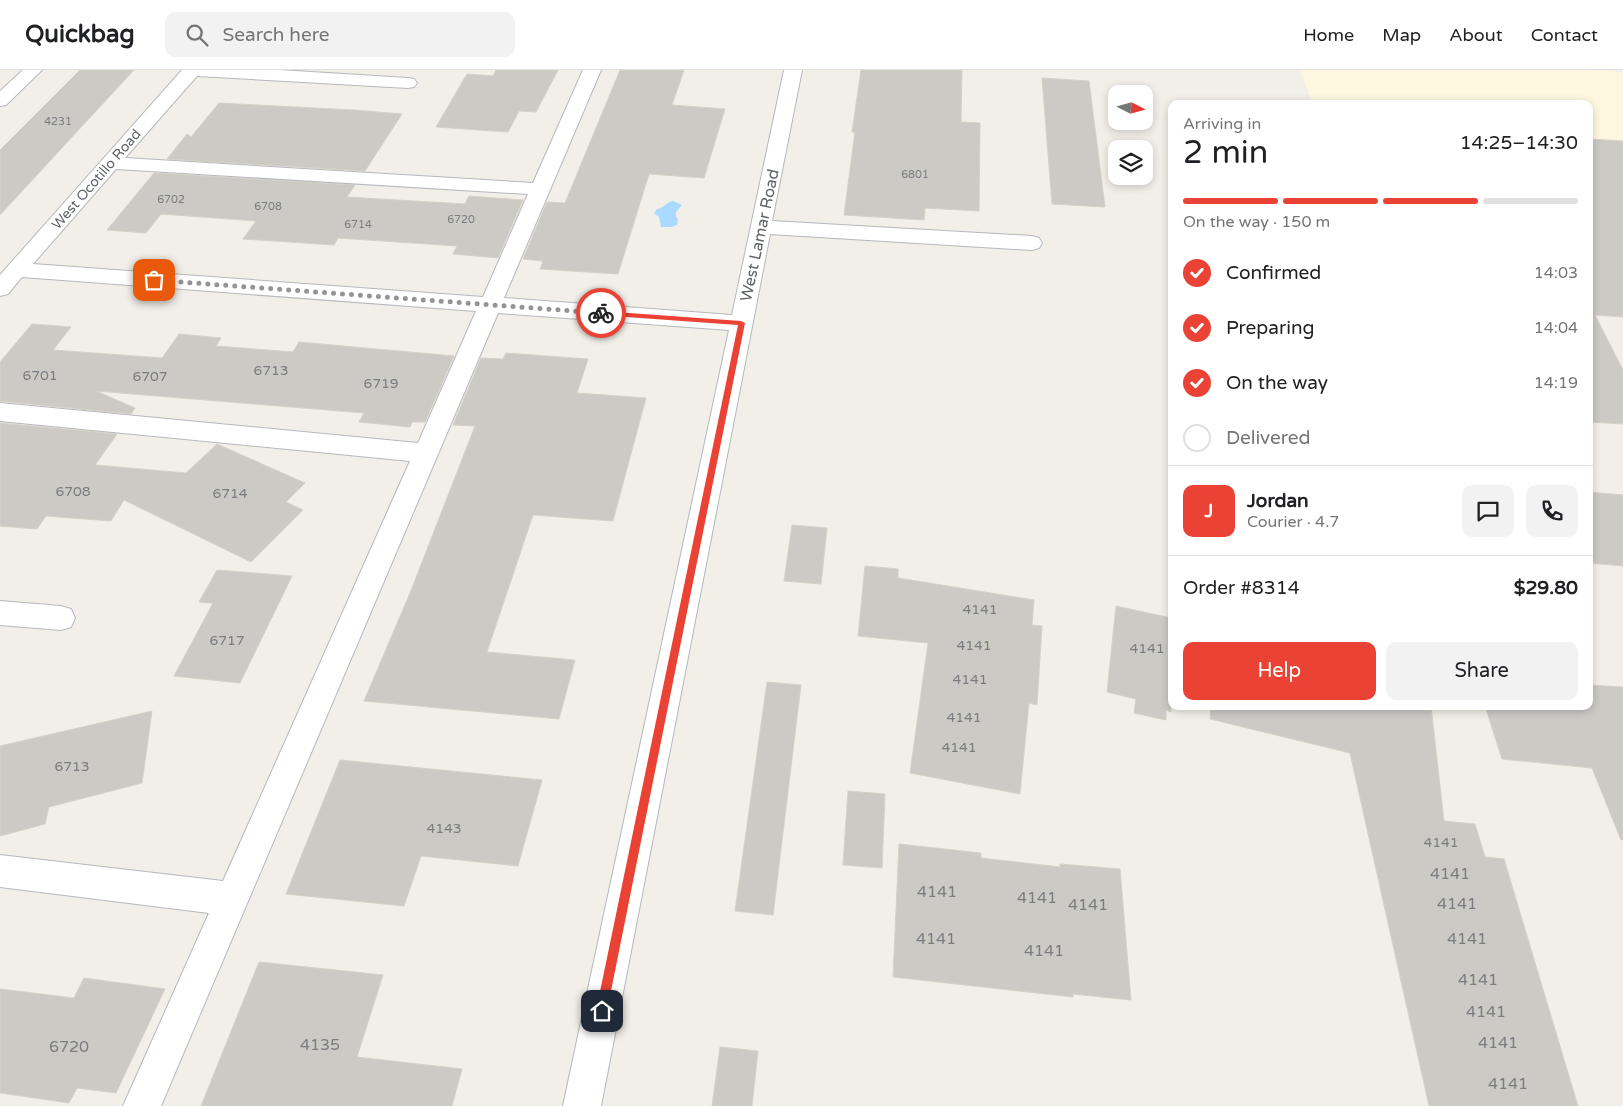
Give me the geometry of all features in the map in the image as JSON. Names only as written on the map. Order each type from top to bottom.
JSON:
[{"type":"street","points":[[0,100],[32,70]]},
{"type":"street","points":[[192,70],[408,84]]},
{"type":"street","name":"West Ocotillo Road","points":[[0,288],[192,70]]},
{"type":"street","points":[[142,1106],[592,70]]},
{"type":"street","name":"West Lamar Road","points":[[582,1106],[794,70]]},
{"type":"street","points":[[110,163],[540,189]]},
{"type":"street","points":[[761,226],[1032,243]]},
{"type":"street","points":[[16,270],[741,323]]},
{"type":"street","points":[[0,412],[426,453]]},
{"type":"street","points":[[0,613],[61,618]]},
{"type":"street","points":[[0,871],[232,899]]},
{"type":"shaded area","points":[[1300,70],[1592,70],[1623,72],[1623,279],[1593,277],[1593,100],[1311,100]]},
{"type":"water","points":[[673,201],[682,205],[676,212],[677,225],[661,227],[659,217],[654,213],[657,209]]},
{"type":"building","points":[[80,70],[134,70],[0,215],[0,150]]},
{"type":"building","points":[[496,70],[558,70],[536,112],[519,111],[508,132],[436,127],[467,74],[493,76]]},
{"type":"building","points":[[620,70],[684,70],[672,105],[725,109],[704,178],[649,174],[618,274],[540,269],[543,261],[523,259],[547,202],[565,203]]},
{"type":"building","points":[[861,70],[962,70],[961,122],[980,123],[979,211],[925,208],[924,220],[844,215],[855,132],[852,132]]},
{"type":"building","points":[[1042,78],[1089,81],[1105,207],[1052,204]]},
{"type":"building","points":[[219,103],[402,114],[365,171],[167,159],[187,134],[191,137]]},
{"type":"building","points":[[1593,139],[1623,141],[1623,317],[1595,315],[1623,370],[1623,424],[1593,422]]},
{"type":"building","points":[[154,173],[355,185],[347,197],[465,204],[469,196],[523,200],[498,258],[453,254],[457,246],[338,238],[334,245],[243,239],[256,221],[161,214],[146,233],[107,230]]},
{"type":"building","points":[[32,324],[71,327],[53,350],[162,358],[179,334],[221,338],[216,346],[293,352],[299,342],[454,356],[425,422],[412,422],[410,427],[359,422],[364,413],[96,391],[135,408],[131,414],[0,401],[0,362]]},
{"type":"building","points":[[506,353],[588,359],[577,393],[646,398],[613,521],[533,515],[487,652],[575,660],[559,719],[364,701],[410,593],[475,426],[453,425],[481,358],[503,359]]},
{"type":"building","points":[[0,423],[117,434],[95,465],[186,473],[217,444],[305,483],[286,502],[303,510],[251,562],[124,500],[111,521],[46,516],[37,529],[0,526]]},
{"type":"building","points":[[1593,492],[1623,495],[1623,566],[1593,563]]},
{"type":"building","points":[[792,525],[827,528],[821,584],[784,581]]},
{"type":"building","points":[[865,566],[898,569],[898,578],[1034,600],[1032,625],[1042,626],[1037,705],[1029,703],[1020,794],[910,773],[928,643],[858,636]]},
{"type":"building","points":[[217,570],[292,576],[240,683],[174,676],[213,603],[199,602]]},
{"type":"building","points":[[1116,606],[1168,617],[1168,710],[1171,710],[1171,712],[1166,710],[1166,720],[1134,713],[1136,699],[1107,692]]},
{"type":"building","points":[[767,682],[801,685],[773,915],[735,911]]},
{"type":"building","points":[[1593,685],[1623,687],[1623,840],[1621,840],[1592,768],[1502,759],[1486,710],[1593,710]]},
{"type":"building","points":[[1211,710],[1431,710],[1444,821],[1475,824],[1485,857],[1504,859],[1578,1106],[1429,1106],[1350,753],[1210,719]]},
{"type":"building","points":[[152,711],[142,783],[49,807],[45,824],[0,836],[0,746]]},
{"type":"building","points":[[340,760],[542,780],[518,866],[421,856],[404,906],[286,894]]},
{"type":"building","points":[[848,791],[885,794],[882,868],[843,865]]},
{"type":"building","points":[[899,844],[981,853],[981,858],[1060,867],[1060,864],[1120,869],[1131,1000],[1073,994],[1073,997],[893,977]]},
{"type":"building","points":[[259,962],[383,975],[357,1057],[462,1069],[452,1106],[201,1106]]},
{"type":"building","points":[[84,978],[165,989],[116,1093],[77,1088],[69,1103],[0,1093],[0,989],[74,998]]},
{"type":"building","points":[[720,1047],[758,1051],[752,1106],[712,1106]]},
{"type":"way so far","points":[[154,280],[601,313]]},
{"type":"route","points":[[601,313],[741,323],[602,1011]]}]
